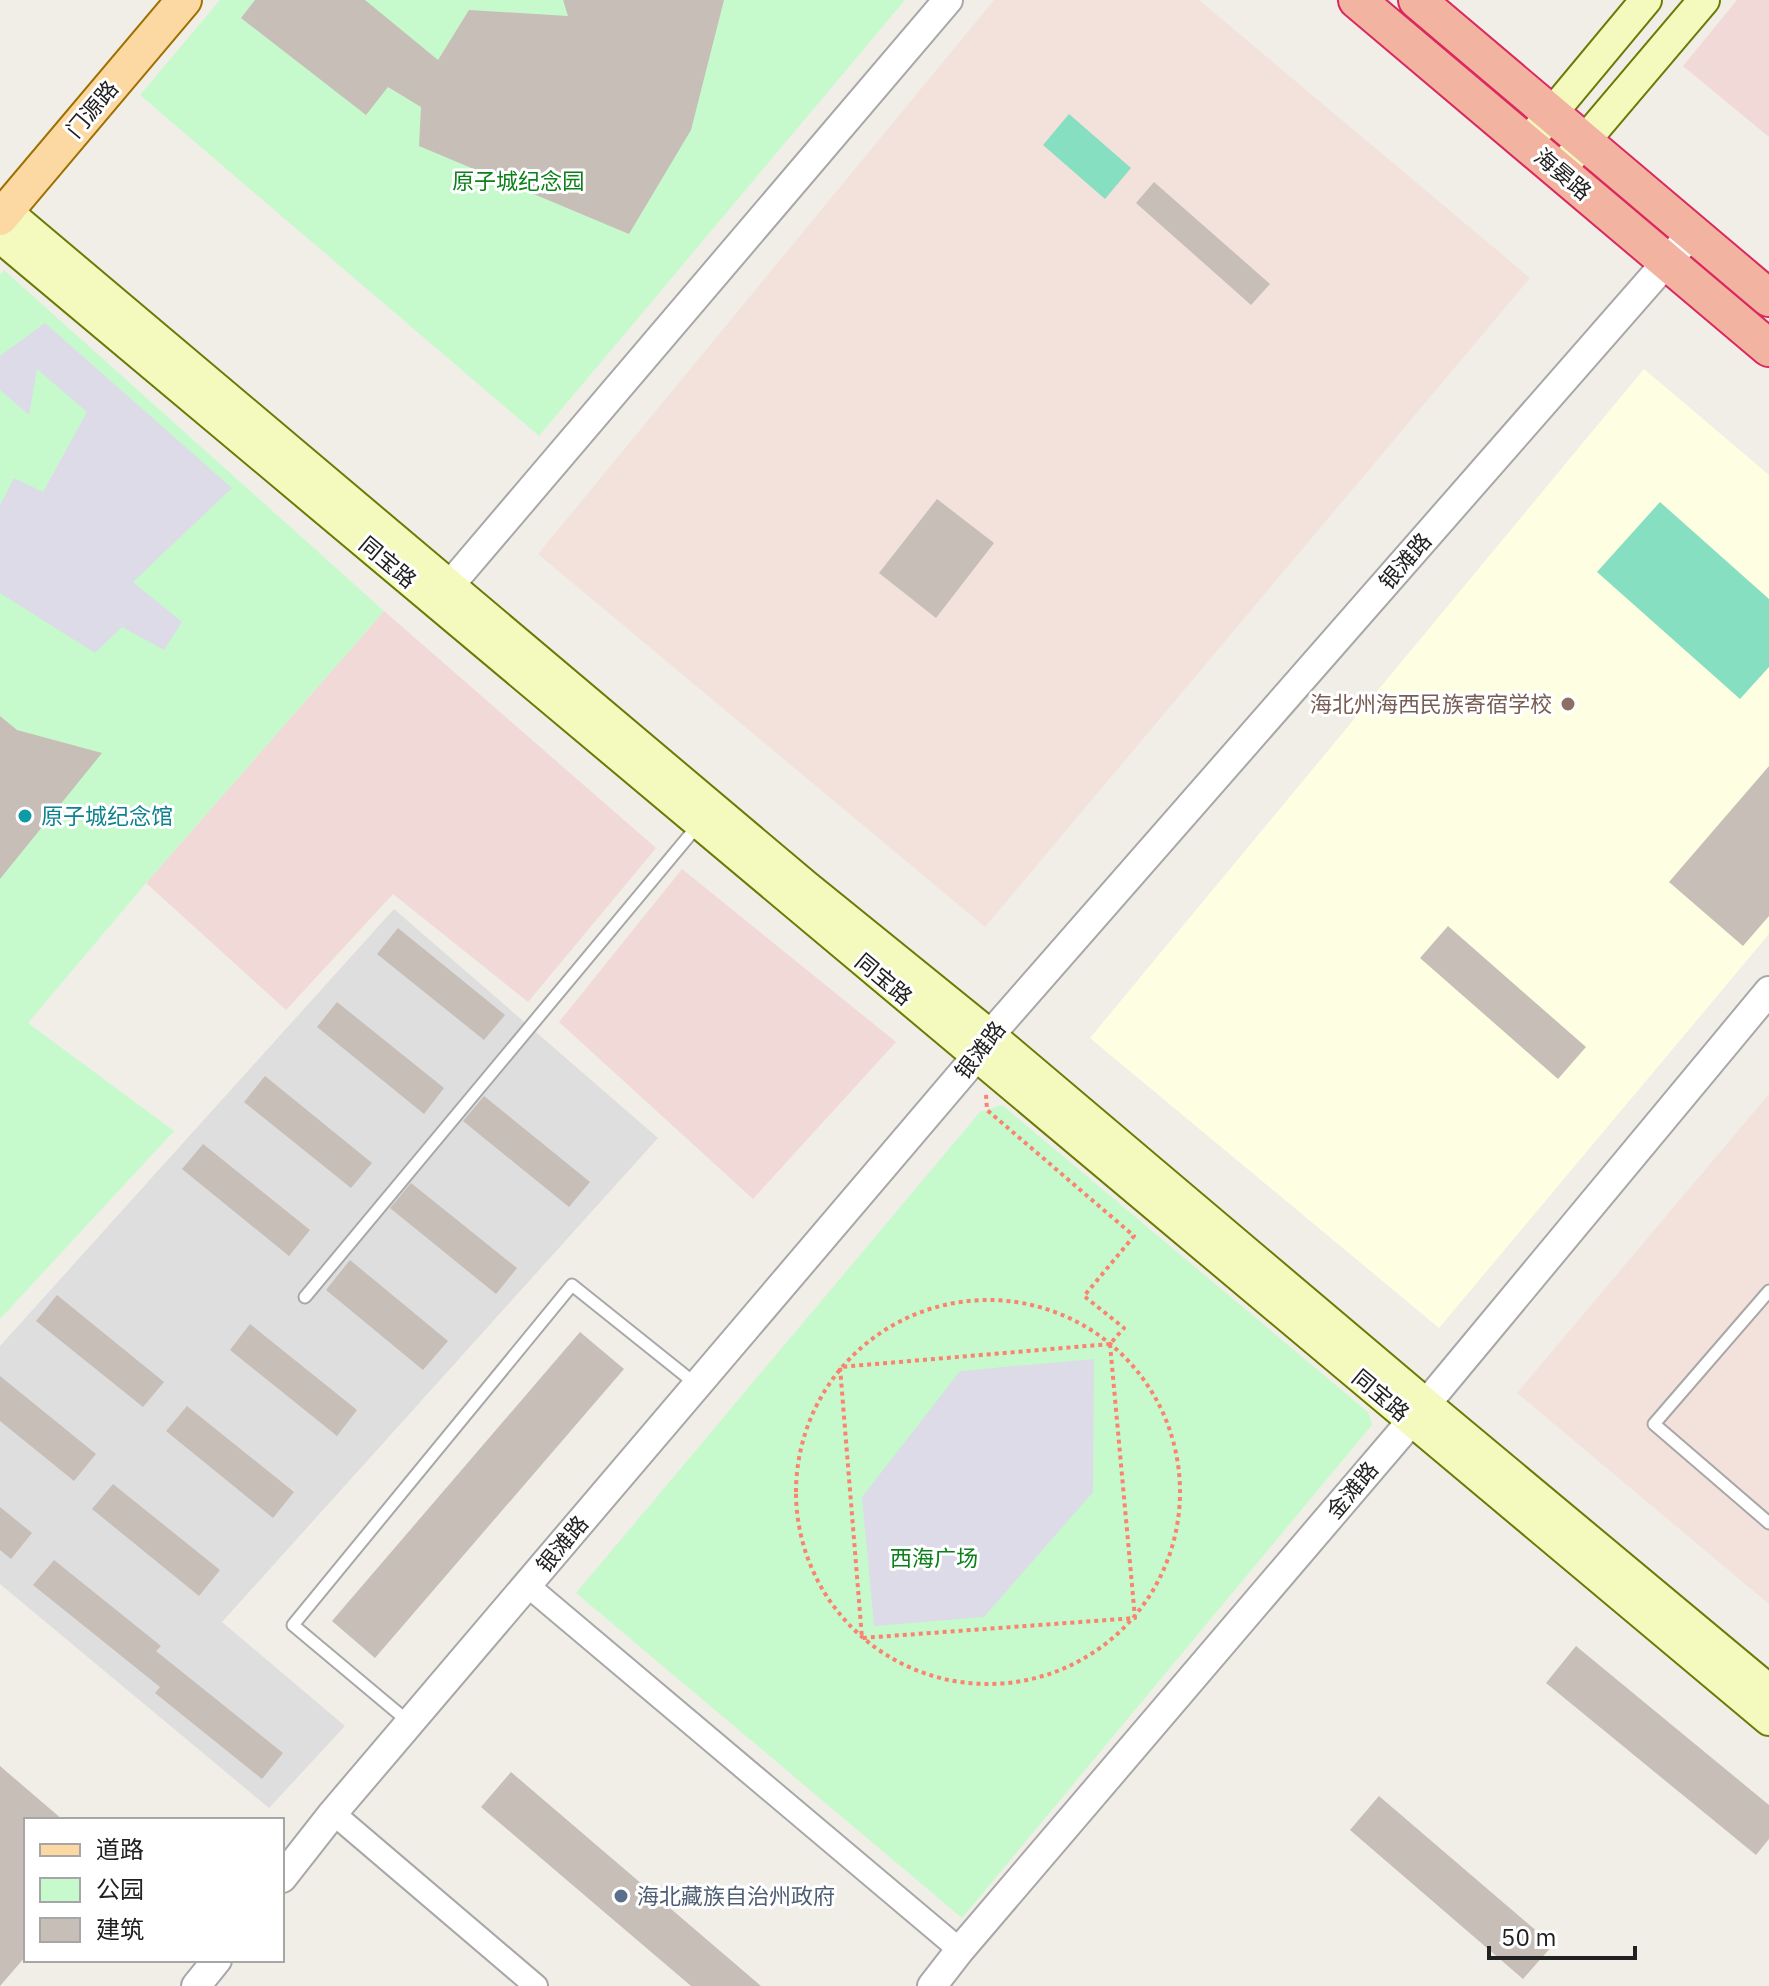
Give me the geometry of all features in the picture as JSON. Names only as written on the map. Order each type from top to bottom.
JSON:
[{"type":"highway","name":"海晏路","points":[[1357,0],[1769,348]]},
{"type":"highway","name":"海晏路","points":[[1417,0],[1769,298]]},
{"type":"main road","name":"门源路","points":[[2,222],[184,0]]},
{"type":"main road","points":[[1527,143],[1646,0]]},
{"type":"main road","points":[[1559,171],[1704,0]]},
{"type":"main road","name":"同宝路","points":[[2,222],[443,594],[794,876],[984,1046],[1419,1412],[1769,1720]]},
{"type":"main road","name":"同宝路","points":[[443,594],[700,823],[984,1046]]},
{"type":"main road","name":"同宝路","points":[[1419,1412],[1769,1690]]},
{"type":"street","points":[[443,594],[948,0]]},
{"type":"street","name":"银滩路","points":[[284,1875],[333,1813],[984,1046],[1692,233]]},
{"type":"street","name":"金滩路","points":[[932,1986],[1419,1412],[1769,991]]},
{"type":"street","points":[[527,1585],[960,1950]]},
{"type":"street","points":[[333,1813],[536,1986]]},
{"type":"street","points":[[196,1986],[215,1962]]},
{"type":"lane","points":[[305,1297],[700,823]]},
{"type":"lane","points":[[410,1723],[293,1625],[572,1285],[697,1385]]},
{"type":"lane","points":[[1769,1291],[1654,1424],[1769,1523]]},
{"type":"path","points":[[840,1367],[1110,1344],[1124,1328],[1084,1296],[1134,1236],[987,1110],[986,1095]]},
{"type":"path","points":[[1000,1300],[1058,1313],[1110,1344],[1151,1389],[1175,1445],[1181,1506],[1167,1566],[1135,1618],[1089,1657],[1033,1680],[972,1685],[914,1670],[862,1638],[823,1593],[800,1537],[796,1492],[795,1477],[809,1419],[840,1367],[885,1328],[940,1305],[1000,1300]]},
{"type":"path","points":[[1110,1344],[1135,1618]]},
{"type":"path","points":[[840,1367],[862,1638]]},
{"type":"path","points":[[862,1638],[1135,1618]]},
{"type":"shaded area","points":[[994,0],[1199,0],[1530,278],[985,927],[538,554]]},
{"type":"shaded area","points":[[1737,0],[1769,0],[1769,137],[1683,66]]},
{"type":"shaded area","points":[[45,323],[232,488],[133,582],[182,622],[164,650],[122,627],[95,653],[0,593],[0,505],[14,478],[43,492],[87,412],[37,369],[29,415],[0,390],[0,356]]},
{"type":"shaded area","name":"海北州海西民族寄宿学校","points":[[1644,369],[1769,475],[1769,934],[1439,1328],[1090,1038]]},
{"type":"shaded area","points":[[384,611],[656,848],[528,1002],[393,894],[286,1010],[146,883]]},
{"type":"shaded area","points":[[682,869],[896,1042],[753,1199],[559,1022]]},
{"type":"shaded area","points":[[394,909],[658,1138],[222,1622],[345,1726],[269,1808],[0,1584],[0,1346]]},
{"type":"shaded area","points":[[1769,1094],[1769,1604],[1517,1393]]},
{"type":"shaded area","points":[[1094,1359],[1093,1492],[984,1617],[874,1626],[862,1497],[960,1371]]},
{"type":"green space","name":"原子城纪念园","points":[[220,0],[905,0],[539,436],[140,95]]},
{"type":"green space","points":[[1069,114],[1131,168],[1105,199],[1043,145]]},
{"type":"green space","points":[[4,270],[384,611],[28,1023],[174,1131],[0,1319],[0,275]]},
{"type":"green space","points":[[1660,502],[1769,599],[1769,667],[1740,699],[1597,572]]},
{"type":"green space","name":"西海广场","points":[[1002,1105],[1369,1413],[1372,1425],[962,1918],[576,1593],[980,1112]]},
{"type":"building","points":[[255,0],[365,0],[438,60],[469,10],[568,16],[563,0],[724,0],[691,130],[629,234],[419,146],[421,107],[388,87],[366,115],[241,18]]},
{"type":"building","points":[[1154,182],[1270,284],[1251,305],[1136,203]]},
{"type":"building","points":[[937,499],[994,543],[936,618],[879,573]]},
{"type":"building","name":"原子城纪念馆","points":[[0,716],[17,730],[102,753],[0,879]]},
{"type":"building","points":[[1769,766],[1769,916],[1743,946],[1669,882]]},
{"type":"building","points":[[1448,926],[1586,1047],[1558,1079],[1420,958]]},
{"type":"building","points":[[398,928],[505,1015],[484,1040],[377,954]]},
{"type":"building","points":[[337,1002],[444,1088],[424,1114],[317,1027]]},
{"type":"building","points":[[265,1076],[372,1163],[351,1188],[244,1102]]},
{"type":"building","points":[[484,1096],[590,1182],[569,1207],[463,1121]]},
{"type":"building","points":[[203,1144],[310,1230],[289,1256],[182,1169]]},
{"type":"building","points":[[411,1183],[517,1268],[496,1294],[390,1208]]},
{"type":"building","points":[[350,1260],[448,1341],[423,1370],[326,1290]]},
{"type":"building","points":[[57,1295],[164,1382],[143,1407],[36,1321]]},
{"type":"building","points":[[250,1324],[357,1410],[337,1436],[230,1350]]},
{"type":"building","points":[[580,1332],[624,1369],[375,1658],[332,1621]]},
{"type":"building","points":[[0,1376],[96,1454],[74,1481],[0,1421]]},
{"type":"building","points":[[187,1406],[294,1492],[273,1518],[166,1431]]},
{"type":"building","points":[[113,1484],[220,1570],[199,1596],[92,1509]]},
{"type":"building","points":[[0,1507],[32,1533],[11,1559],[0,1550]]},
{"type":"building","points":[[54,1560],[161,1646],[156,1651],[283,1753],[262,1779],[155,1693],[160,1687],[33,1585]]},
{"type":"building","points":[[1576,1646],[1769,1805],[1769,1839],[1756,1855],[1546,1683]]},
{"type":"building","points":[[0,1766],[61,1818],[24,1818],[24,1958],[0,1986]]},
{"type":"building","name":"海北藏族自治州政府","points":[[511,1772],[761,1986],[691,1986],[481,1807]]},
{"type":"building","points":[[1379,1796],[1553,1945],[1523,1979],[1350,1830]]},
{"type":"place","name":"海北州海西民族寄宿学校","points":[[1568,704]]},
{"type":"place","name":"原子城纪念馆","points":[[25,816]]},
{"type":"place","name":"海北藏族自治州政府","points":[[621,1896]]}]
